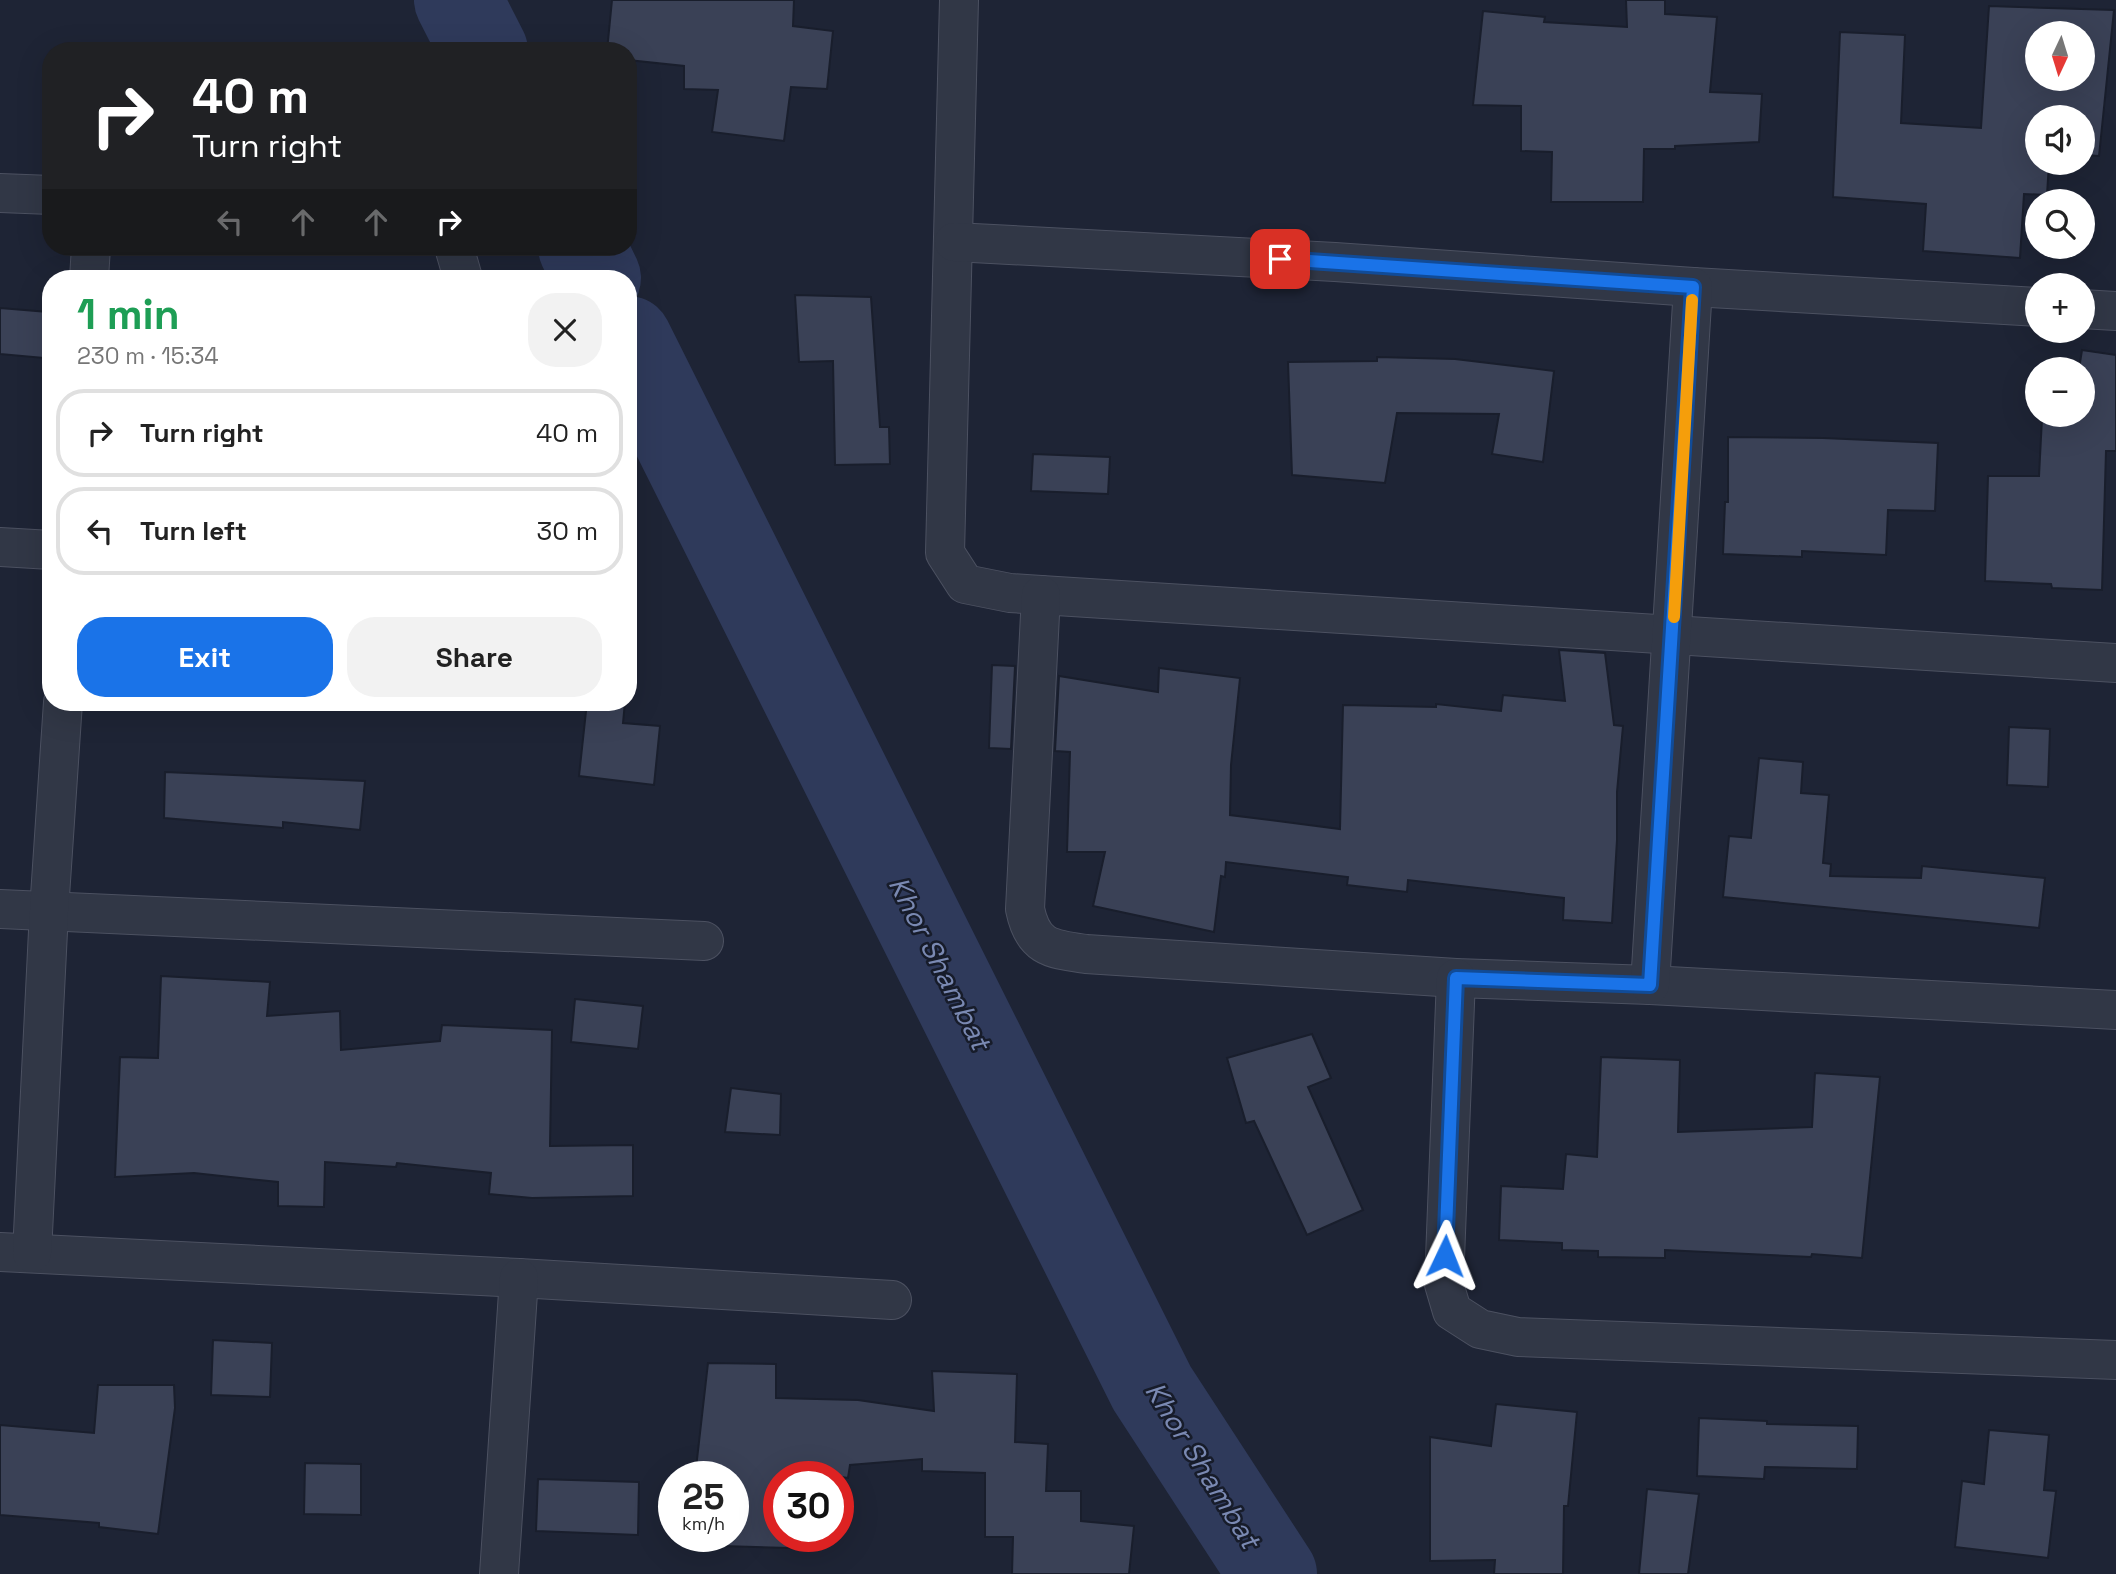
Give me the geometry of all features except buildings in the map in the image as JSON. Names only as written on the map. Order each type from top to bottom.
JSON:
[{"type":"street","points":[[959,0],[945,553],[965,584],[1010,593],[2116,663]]},
{"type":"street","points":[[0,193],[42,195]]},
{"type":"street","points":[[954,242],[1335,262],[2025,306]]},
{"type":"street","points":[[1650,985],[1693,287]]},
{"type":"street","points":[[2095,310],[2116,311]]},
{"type":"street","points":[[0,547],[42,549]]},
{"type":"street","points":[[1041,595],[1025,909],[1028,926],[1038,941],[1056,950],[1456,978],[1650,985],[2116,1010]]},
{"type":"street","points":[[62,711],[49,911],[16,1252],[892,1300]]},
{"type":"street","points":[[0,909],[704,941]]},
{"type":"street","points":[[1456,978],[1444,1284],[1452,1311],[1480,1329],[1518,1337],[2116,1360]]},
{"type":"street","points":[[499,1574],[519,1278]]},
{"type":"waterway","name":"Khor Shambat","points":[[458,0],[479,42]]},
{"type":"waterway","name":"Khor Shambat","points":[[586,256],[593,270]]},
{"type":"waterway","name":"Khor Shambat","points":[[637,358],[1152,1388],[1273,1574]]},
{"type":"slow traffic","points":[[1674,617],[1692,300]]},
{"type":"route","points":[[1280,259],[1693,287],[1650,985],[1456,978],[1445,1256]]}]
